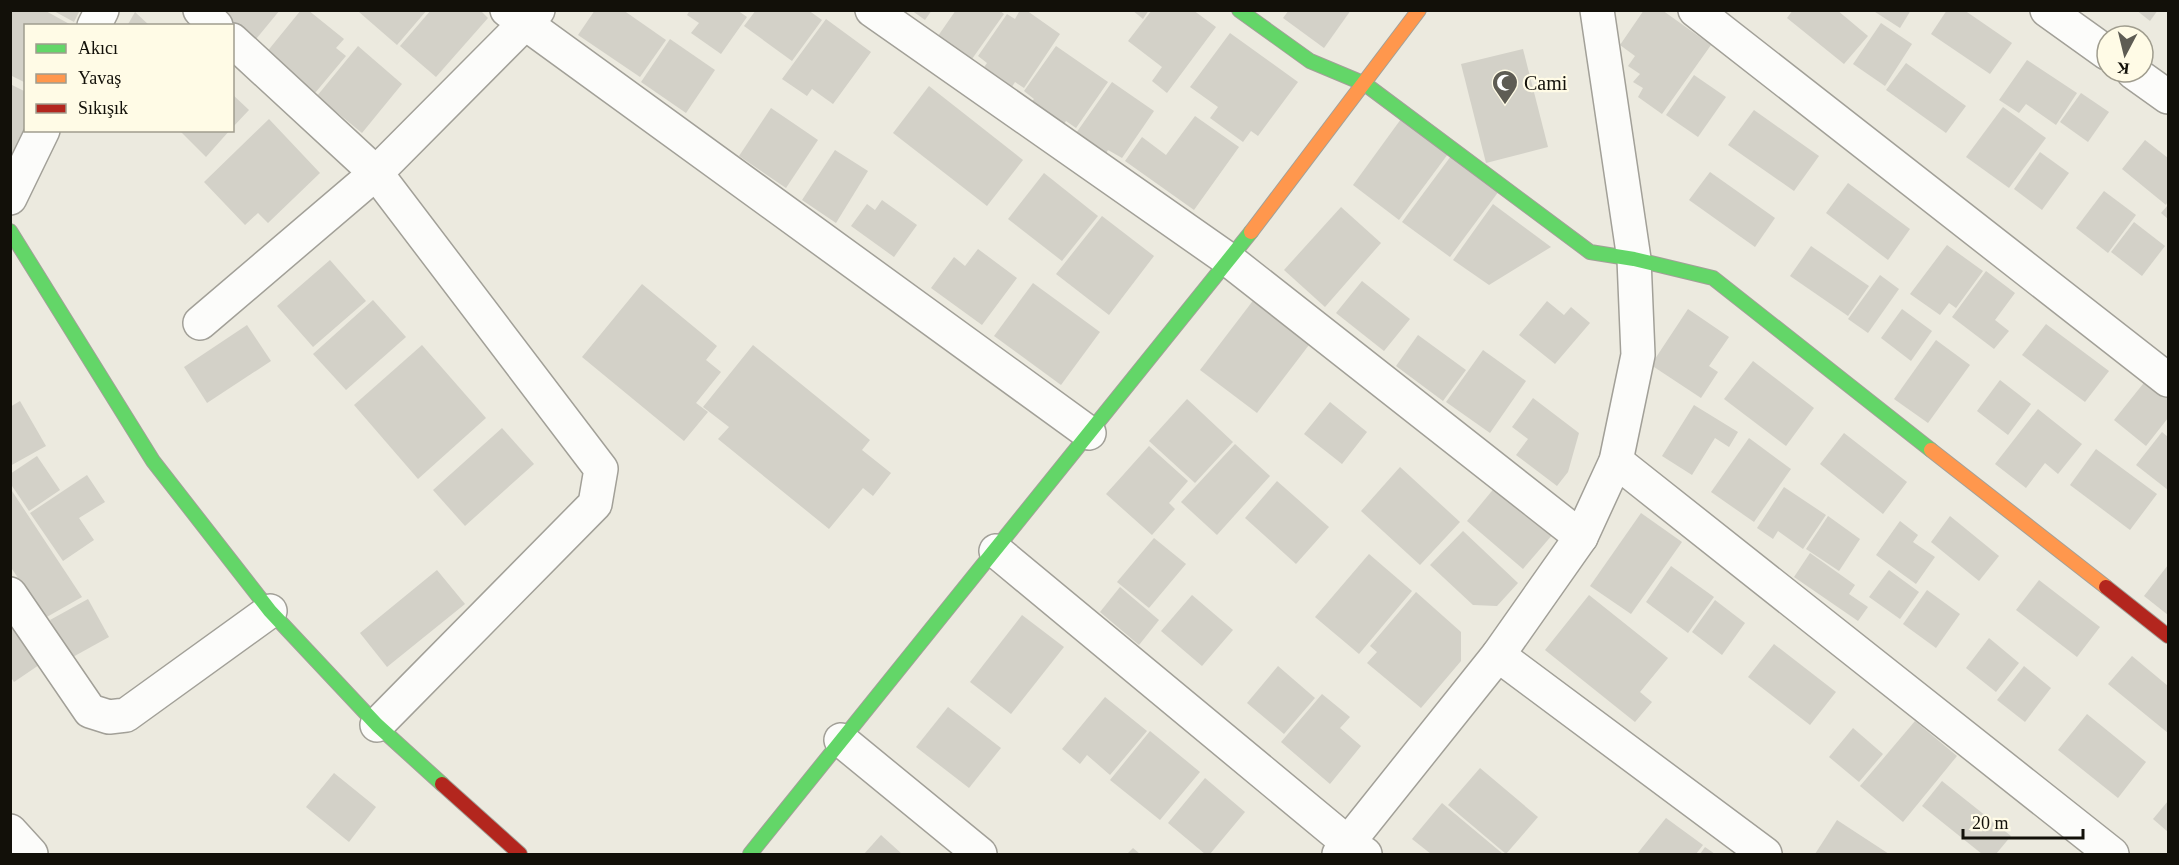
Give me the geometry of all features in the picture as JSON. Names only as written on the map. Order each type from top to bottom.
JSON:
[{"type":"street","points":[[95,24],[102,10]]},
{"type":"street","points":[[200,10],[214,24]]},
{"type":"street","points":[[872,10],[1229,260],[1581,537]]},
{"type":"street","points":[[1239,10],[1310,61],[1365,84],[1590,252],[1634,259],[1713,278],[2169,636]]},
{"type":"street","points":[[750,855],[1229,260],[1419,10]]},
{"type":"street","points":[[996,551],[1351,851],[1497,655],[1581,537],[1616,461],[1638,355],[1634,259],[1597,10]]},
{"type":"street","points":[[1695,10],[2169,380]]},
{"type":"street","points":[[2047,10],[2095,45]]},
{"type":"street","points":[[200,323],[376,173],[523,15],[1089,433]]},
{"type":"street","points":[[234,42],[376,173],[601,469],[596,504],[377,725]]},
{"type":"street","points":[[2150,84],[2169,97]]},
{"type":"street","points":[[10,198],[42,132]]},
{"type":"street","points":[[10,231],[153,461],[270,611],[377,725],[520,855]]},
{"type":"street","points":[[1616,461],[2112,855]]},
{"type":"street","points":[[10,594],[90,711],[109,717],[126,715],[270,611]]},
{"type":"street","points":[[1497,655],[1765,855]]},
{"type":"street","points":[[841,740],[980,855]]},
{"type":"street","points":[[10,831],[31,855]]},
{"type":"building","points":[[10,10],[44,10],[69,24],[24,24],[24,82],[10,75]]},
{"type":"building","points":[[52,10],[80,10],[74,22]]},
{"type":"building","points":[[215,10],[280,10],[251,45],[234,28],[234,24],[229,24]]},
{"type":"building","points":[[301,10],[308,10],[344,39],[336,48],[346,56],[315,93],[266,53]]},
{"type":"building","points":[[360,10],[427,10],[397,45],[359,12]]},
{"type":"building","points":[[431,10],[480,10],[488,18],[436,77],[400,46]]},
{"type":"building","points":[[595,10],[623,10],[666,40],[640,77],[578,35]]},
{"type":"building","points":[[690,10],[737,10],[747,17],[721,54],[691,33],[699,23],[687,15]]},
{"type":"building","points":[[756,10],[808,10],[822,20],[792,61],[744,26]]},
{"type":"building","points":[[911,10],[932,10],[925,20]]},
{"type":"building","points":[[956,10],[999,10],[1004,14],[972,59],[938,36]]},
{"type":"building","points":[[1020,10],[1026,10],[1060,34],[1024,88],[1015,82],[1010,90],[982,70],[987,63],[978,56],[1007,14],[1015,19]]},
{"type":"building","points":[[1132,10],[1149,10],[1143,19]]},
{"type":"building","points":[[1152,10],[1193,10],[1216,27],[1167,93],[1152,81],[1162,67],[1128,41]]},
{"type":"building","points":[[1289,10],[1351,10],[1324,48],[1283,18]]},
{"type":"building","points":[[1644,10],[1662,10],[1711,45],[1662,114],[1638,97],[1643,88],[1633,82],[1640,74],[1628,66],[1635,56],[1620,45]]},
{"type":"building","points":[[1793,10],[1837,10],[1868,36],[1844,64],[1787,18]]},
{"type":"building","points":[[1872,10],[1911,10],[1900,28]]},
{"type":"building","points":[[1947,10],[1964,10],[2012,43],[1990,74],[1931,34]]},
{"type":"building","points":[[2136,10],[2158,10],[2150,21]]},
{"type":"building","points":[[135,12],[148,24],[128,24]]},
{"type":"building","points":[[826,19],[871,52],[833,104],[812,89],[807,96],[782,79]]},
{"type":"building","points":[[1881,23],[1912,44],[1885,86],[1853,64]]},
{"type":"building","points":[[1230,33],[1298,82],[1258,136],[1251,131],[1243,142],[1210,118],[1218,107],[1190,87]]},
{"type":"building","points":[[670,39],[715,70],[686,113],[641,82]]},
{"type":"building","points":[[358,46],[402,84],[362,133],[317,96]]},
{"type":"building","points":[[1056,46],[1108,82],[1076,128],[1066,121],[1061,129],[1028,106],[1034,99],[1024,91]]},
{"type":"building","name":"Cami","points":[[1523,49],[1548,147],[1486,163],[1461,64]]},
{"type":"building","points":[[2027,60],[2077,93],[2056,125],[2026,104],[2019,113],[1999,100]]},
{"type":"building","points":[[1906,63],[1966,106],[1946,133],[1886,90]]},
{"type":"building","points":[[1694,75],[1726,97],[1698,137],[1666,115]]},
{"type":"building","points":[[1112,82],[1154,111],[1122,158],[1108,150],[1104,157],[1074,136]]},
{"type":"building","points":[[10,84],[24,91],[24,132],[10,158]]},
{"type":"building","points":[[929,86],[1023,160],[987,206],[893,133]]},
{"type":"building","points":[[2081,93],[2109,112],[2088,142],[2060,122]]},
{"type":"building","points":[[234,96],[249,110],[234,126]]},
{"type":"building","points":[[2003,107],[2046,138],[2009,188],[1966,157]]},
{"type":"building","points":[[771,108],[818,140],[786,188],[739,156]]},
{"type":"building","points":[[1754,110],[1819,156],[1794,191],[1728,145]]},
{"type":"building","points":[[1195,116],[1239,147],[1194,210],[1125,161],[1142,137],[1166,155]]},
{"type":"building","points":[[269,119],[320,173],[268,223],[258,213],[245,225],[204,182]]},
{"type":"building","points":[[1401,119],[1448,154],[1399,220],[1353,185]]},
{"type":"building","points":[[181,132],[228,132],[206,157]]},
{"type":"building","points":[[2145,140],[2168,158],[2168,201],[2166,205],[2122,169]]},
{"type":"building","points":[[835,150],[868,171],[836,223],[802,200]]},
{"type":"building","points":[[2040,152],[2069,173],[2042,210],[2014,189]]},
{"type":"building","points":[[1451,156],[1499,191],[1450,257],[1402,222]]},
{"type":"building","points":[[1710,172],[1775,218],[1755,247],[1689,200]]},
{"type":"building","points":[[1044,173],[1098,216],[1062,261],[1008,219]]},
{"type":"building","points":[[1848,183],[1910,229],[1888,260],[1826,213]]},
{"type":"building","points":[[2104,191],[2136,215],[2108,253],[2076,228]]},
{"type":"building","points":[[882,200],[917,225],[894,257],[851,226],[867,204],[875,210]]},
{"type":"building","points":[[1493,204],[1551,247],[1489,285],[1453,260]]},
{"type":"building","points":[[2168,205],[2168,219],[2161,213]]},
{"type":"building","points":[[1341,207],[1381,243],[1325,307],[1284,270]]},
{"type":"building","points":[[1102,216],[1154,256],[1109,315],[1056,274]]},
{"type":"building","points":[[2134,222],[2165,246],[2142,276],[2111,252]]},
{"type":"building","points":[[1947,245],[1983,271],[1956,308],[1949,303],[1940,315],[1910,294]]},
{"type":"building","points":[[1811,246],[1869,286],[1848,316],[1790,276]]},
{"type":"building","points":[[978,249],[1017,278],[982,325],[931,288],[954,257],[965,266]]},
{"type":"building","points":[[330,260],[366,301],[313,347],[277,306]]},
{"type":"building","points":[[1986,271],[2015,293],[1995,320],[2009,331],[1994,349],[1952,317]]},
{"type":"building","points":[[1880,275],[1899,289],[1868,333],[1848,319]]},
{"type":"building","points":[[1362,281],[1410,319],[1384,351],[1336,313]]},
{"type":"building","points":[[1033,283],[1100,332],[1061,385],[994,336]]},
{"type":"building","points":[[642,284],[717,346],[706,360],[721,372],[696,403],[708,412],[684,441],[582,357]]},
{"type":"building","points":[[1255,298],[1312,341],[1257,413],[1200,370]]},
{"type":"building","points":[[373,300],[406,337],[346,390],[313,354]]},
{"type":"building","points":[[1547,301],[1564,315],[1571,307],[1590,323],[1555,364],[1519,335]]},
{"type":"building","points":[[1688,309],[1729,337],[1709,366],[1718,372],[1701,398],[1651,365]]},
{"type":"building","points":[[1902,309],[1932,331],[1911,361],[1881,338]]},
{"type":"building","points":[[2046,324],[2109,371],[2085,402],[2022,355]]},
{"type":"building","points":[[247,325],[271,361],[207,403],[184,367]]},
{"type":"building","points":[[1418,335],[1466,370],[1443,401],[1396,366]]},
{"type":"building","points":[[1936,340],[1970,365],[1928,423],[1894,399]]},
{"type":"building","points":[[422,345],[486,418],[418,479],[354,405]]},
{"type":"building","points":[[753,345],[870,440],[862,450],[891,473],[873,496],[863,488],[829,529],[718,439],[729,427],[703,407]]},
{"type":"building","points":[[1483,350],[1526,381],[1490,433],[1446,402]]},
{"type":"building","points":[[1753,361],[1814,408],[1786,446],[1724,399]]},
{"type":"building","points":[[2151,374],[2168,388],[2168,418],[2146,446],[2114,420]]},
{"type":"building","points":[[2000,380],[2031,404],[2008,435],[1977,411]]},
{"type":"building","points":[[1533,398],[1579,433],[1568,472],[1557,486],[1516,455],[1528,439],[1512,427]]},
{"type":"building","points":[[1187,399],[1233,442],[1195,483],[1149,441]]},
{"type":"building","points":[[20,401],[46,446],[10,466],[10,407]]},
{"type":"building","points":[[1330,402],[1367,432],[1342,464],[1304,434]]},
{"type":"building","points":[[1694,405],[1738,432],[1729,447],[1715,438],[1692,475],[1662,456]]},
{"type":"building","points":[[2038,409],[2082,444],[2058,474],[2045,463],[2026,488],[1995,464]]},
{"type":"building","points":[[502,428],[534,464],[465,526],[433,490]]},
{"type":"building","points":[[2162,432],[2168,437],[2168,490],[2136,465]]},
{"type":"building","points":[[1844,433],[1907,482],[1883,514],[1820,464]]},
{"type":"building","points":[[1749,438],[1791,469],[1754,522],[1711,492]]},
{"type":"building","points":[[1235,444],[1270,476],[1217,535],[1181,502]]},
{"type":"building","points":[[1149,446],[1188,481],[1169,503],[1175,509],[1152,535],[1106,494]]},
{"type":"building","points":[[2096,449],[2157,494],[2130,530],[2070,485]]},
{"type":"building","points":[[37,456],[60,490],[29,511],[10,483],[10,474]]},
{"type":"building","points":[[1400,467],[1460,522],[1420,565],[1361,511]]},
{"type":"building","points":[[87,475],[105,502],[79,518],[94,540],[63,561],[30,513]]},
{"type":"building","points":[[1277,481],[1329,527],[1296,564],[1245,518]]},
{"type":"building","points":[[1496,486],[1553,534],[1523,569],[1467,521]]},
{"type":"building","points":[[1784,487],[1826,515],[1803,549],[1778,531],[1773,539],[1757,528]]},
{"type":"building","points":[[10,488],[82,597],[45,618],[10,566]]},
{"type":"building","points":[[1641,513],[1682,542],[1631,614],[1590,586]]},
{"type":"building","points":[[1828,516],[1860,539],[1839,571],[1806,549]]},
{"type":"building","points":[[1950,516],[1999,556],[1979,581],[1931,542]]},
{"type":"building","points":[[1900,521],[1918,535],[1913,542],[1935,557],[1916,584],[1876,555]]},
{"type":"building","points":[[1463,531],[1518,583],[1497,606],[1473,605],[1430,565]]},
{"type":"building","points":[[1154,538],[1186,564],[1149,608],[1117,582]]},
{"type":"building","points":[[1810,553],[1855,585],[1849,594],[1868,607],[1858,621],[1794,577]]},
{"type":"building","points":[[1369,554],[1412,591],[1359,654],[1315,617]]},
{"type":"building","points":[[2168,565],[2168,615],[2144,596]]},
{"type":"building","points":[[1671,566],[1714,597],[1688,633],[1646,602]]},
{"type":"building","points":[[437,570],[465,604],[387,667],[360,633]]},
{"type":"building","points":[[1889,570],[1919,592],[1900,619],[1869,597]]},
{"type":"building","points":[[2039,580],[2100,627],[2077,657],[2016,610]]},
{"type":"building","points":[[1120,587],[1159,620],[1139,645],[1100,612]]},
{"type":"building","points":[[1927,590],[1960,614],[1936,648],[1903,624]]},
{"type":"building","points":[[1416,592],[1461,632],[1461,661],[1421,708],[1367,663],[1377,652],[1370,646]]},
{"type":"building","points":[[1192,595],[1233,630],[1202,666],[1161,631]]},
{"type":"building","points":[[1589,595],[1668,658],[1640,692],[1652,702],[1635,722],[1545,650]]},
{"type":"building","points":[[88,599],[109,637],[71,658],[50,620]]},
{"type":"building","points":[[1715,600],[1745,623],[1722,655],[1692,632]]},
{"type":"building","points":[[10,606],[39,665],[14,682],[10,676]]},
{"type":"building","points":[[1022,615],[1064,647],[1011,714],[970,682]]},
{"type":"building","points":[[1989,638],[2019,663],[1996,692],[1966,668]]},
{"type":"building","points":[[1774,644],[1836,692],[1810,725],[1748,677]]},
{"type":"building","points":[[2132,656],[2168,686],[2168,733],[2108,684]]},
{"type":"building","points":[[1278,666],[1315,698],[1284,734],[1247,703]]},
{"type":"building","points":[[2024,666],[2051,688],[2025,722],[1997,700]]},
{"type":"building","points":[[1322,694],[1350,717],[1340,728],[1361,746],[1330,784],[1281,742]]},
{"type":"building","points":[[1105,697],[1147,731],[1110,775],[1087,755],[1080,764],[1062,749]]},
{"type":"building","points":[[948,707],[1001,748],[969,788],[916,747]]},
{"type":"building","points":[[2087,714],[2146,762],[2118,798],[2058,750]]},
{"type":"building","points":[[1915,721],[1957,756],[1903,822],[1860,786]]},
{"type":"building","points":[[1853,728],[1883,754],[1859,782],[1829,757]]},
{"type":"building","points":[[1150,731],[1200,772],[1160,820],[1110,780]]},
{"type":"building","points":[[1480,768],[1538,817],[1506,854],[1448,805]]},
{"type":"building","points":[[334,773],[376,807],[349,842],[306,807]]},
{"type":"building","points":[[1205,778],[1245,812],[1210,854],[1205,854],[1168,823]]},
{"type":"building","points":[[1942,781],[2011,836],[1996,854],[1982,854],[1922,806]]},
{"type":"building","points":[[2168,801],[2168,832],[2153,819]]},
{"type":"building","points":[[1442,803],[1503,854],[1431,854],[1412,839]]},
{"type":"building","points":[[1666,818],[1703,845],[1696,854],[1637,854]]},
{"type":"building","points":[[1837,820],[1889,854],[1815,854]]},
{"type":"building","points":[[881,835],[902,854],[864,854]]},
{"type":"building","points":[[1705,847],[1715,854],[1700,854]]},
{"type":"building","points":[[1133,848],[1140,854],[1127,854]]},
{"type":"traffic: fast","points":[[1239,10],[1310,61],[1365,84],[1590,252],[1634,259],[1713,278],[1931,450]]},
{"type":"traffic: fast","points":[[10,231],[153,461],[270,611],[377,725],[442,784]]},
{"type":"traffic: fast","points":[[750,854],[1251,232]]},
{"type":"traffic: slow","points":[[1251,232],[1419,10]]},
{"type":"traffic: slow","points":[[1931,450],[2106,587]]},
{"type":"traffic: jam","points":[[2106,587],[2168,636]]},
{"type":"traffic: jam","points":[[442,784],[520,854]]},
{"type":"place","name":"Cami","points":[[1505,106]]}]
